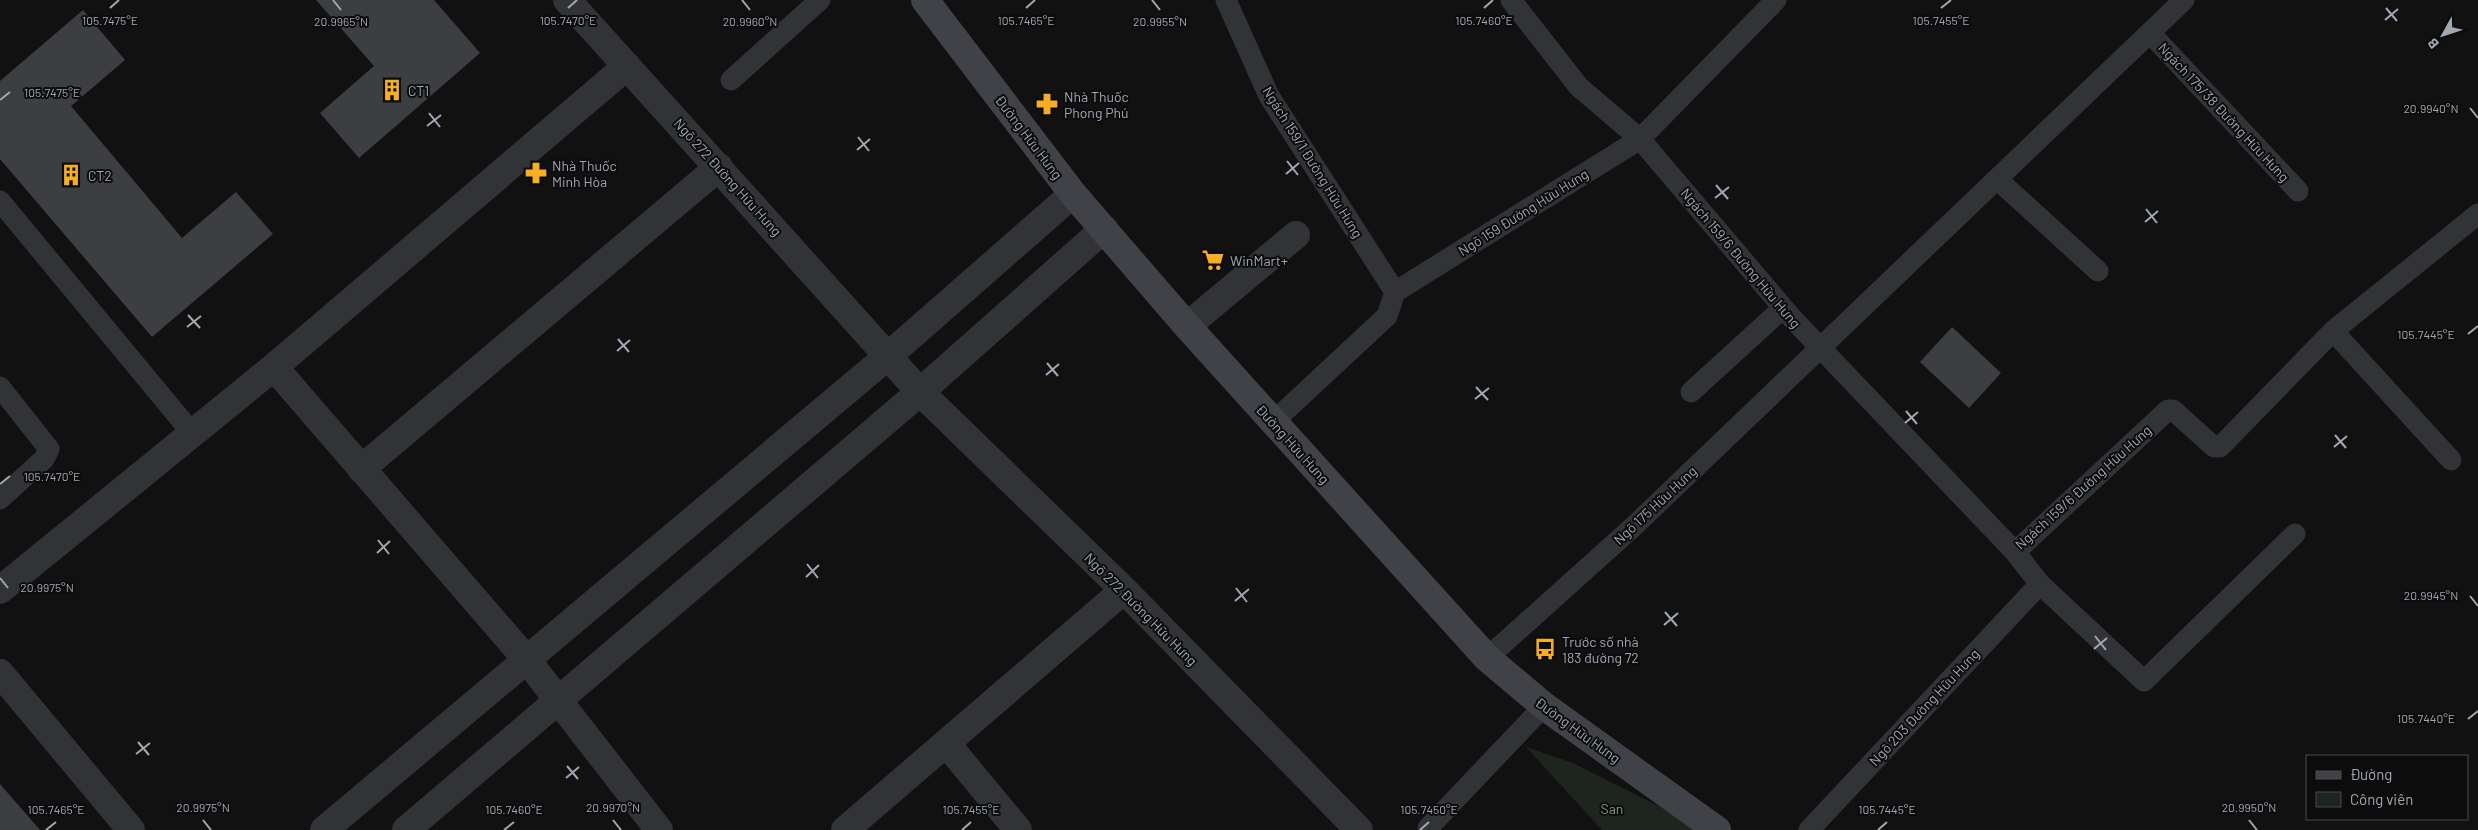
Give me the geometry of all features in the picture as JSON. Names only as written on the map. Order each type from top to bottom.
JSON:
[{"type":"main road","name":"Đường Hữu Hưng","points":[[925,0],[1073,194],[1186,326],[1487,658],[1544,706],[1717,830]]},
{"type":"street","name":"Ngõ 272 Đường Hữu Hưng","points":[[567,0],[920,392],[1124,590],[1359,830]]},
{"type":"street","points":[[0,590],[274,366],[627,66]]},
{"type":"street","points":[[361,469],[719,167]]},
{"type":"street","points":[[324,830],[888,356],[1073,194]]},
{"type":"street","points":[[406,830],[920,392],[1104,228]]},
{"type":"street","points":[[1186,326],[1296,234]]},
{"type":"street","points":[[274,366],[527,660],[659,830]]},
{"type":"street","points":[[845,830],[1124,590]]},
{"type":"street","points":[[0,673],[131,830]]},
{"type":"street","points":[[946,743],[1018,830]]},
{"type":"lane","points":[[732,80],[820,0]]},
{"type":"lane","name":"Ngách 159/1 Đường Hữu Hưng","points":[[1226,0],[1269,96],[1395,292]]},
{"type":"lane","name":"Ngách 159/6 Đường Hữu Hưng","points":[[1511,0],[1580,87],[1640,139],[1820,349],[2015,552],[2168,410],[2173,410],[2214,447],[2220,447],[2333,331],[2478,214]]},
{"type":"lane","name":"Ngõ 159 Đường Hữu Hưng","points":[[1395,292],[1640,139],[1776,0]]},
{"type":"lane","name":"Ngõ 175 Hữu Hưng","points":[[1487,658],[1634,526],[1998,180],[2184,0]]},
{"type":"lane","name":"Ngách 175/38 Đường Hữu Hưng","points":[[2150,34],[2298,191]]},
{"type":"lane","points":[[1998,180],[2098,271]]},
{"type":"lane","points":[[0,202],[192,433]]},
{"type":"lane","points":[[1273,422],[1387,316],[1395,292]]},
{"type":"lane","points":[[1691,392],[1783,308]]},
{"type":"lane","points":[[2333,331],[2451,460]]},
{"type":"lane","points":[[0,387],[49,449],[44,459],[0,499]]},
{"type":"lane","points":[[2015,552],[2040,584],[2144,681],[2295,534]]},
{"type":"lane","name":"Ngõ 203 Đường Hữu Hưng","points":[[1809,830],[2040,584]]},
{"type":"lane","points":[[1429,829],[1544,706]]},
{"type":"green space","name":"San","points":[[1526,747],[1573,763],[1694,824],[1693,830],[1602,830]]},
{"type":"building","name":"CT1","points":[[316,0],[434,0],[480,53],[359,158],[320,113],[374,66]]},
{"type":"building","name":"CT2","points":[[83,10],[125,60],[71,106],[182,238],[236,192],[273,234],[152,337],[0,159],[0,81]]},
{"type":"building","points":[[1952,327],[2001,373],[1969,408],[1920,362]]},
{"type":"building","points":[[0,784],[40,830],[0,830]]},
{"type":"place","name":"CT1","points":[[392,90]]},
{"type":"place","name":"Nhà Thuốc Phong Phú","points":[[1047,104]]},
{"type":"place","name":"Nhà Thuốc Minh Hòa","points":[[536,173]]},
{"type":"place","name":"CT2","points":[[71,175]]},
{"type":"place","name":"WinMart+","points":[[1213,260]]},
{"type":"place","name":"Trước số nhà 183 đường 72","points":[[1545,649]]}]
